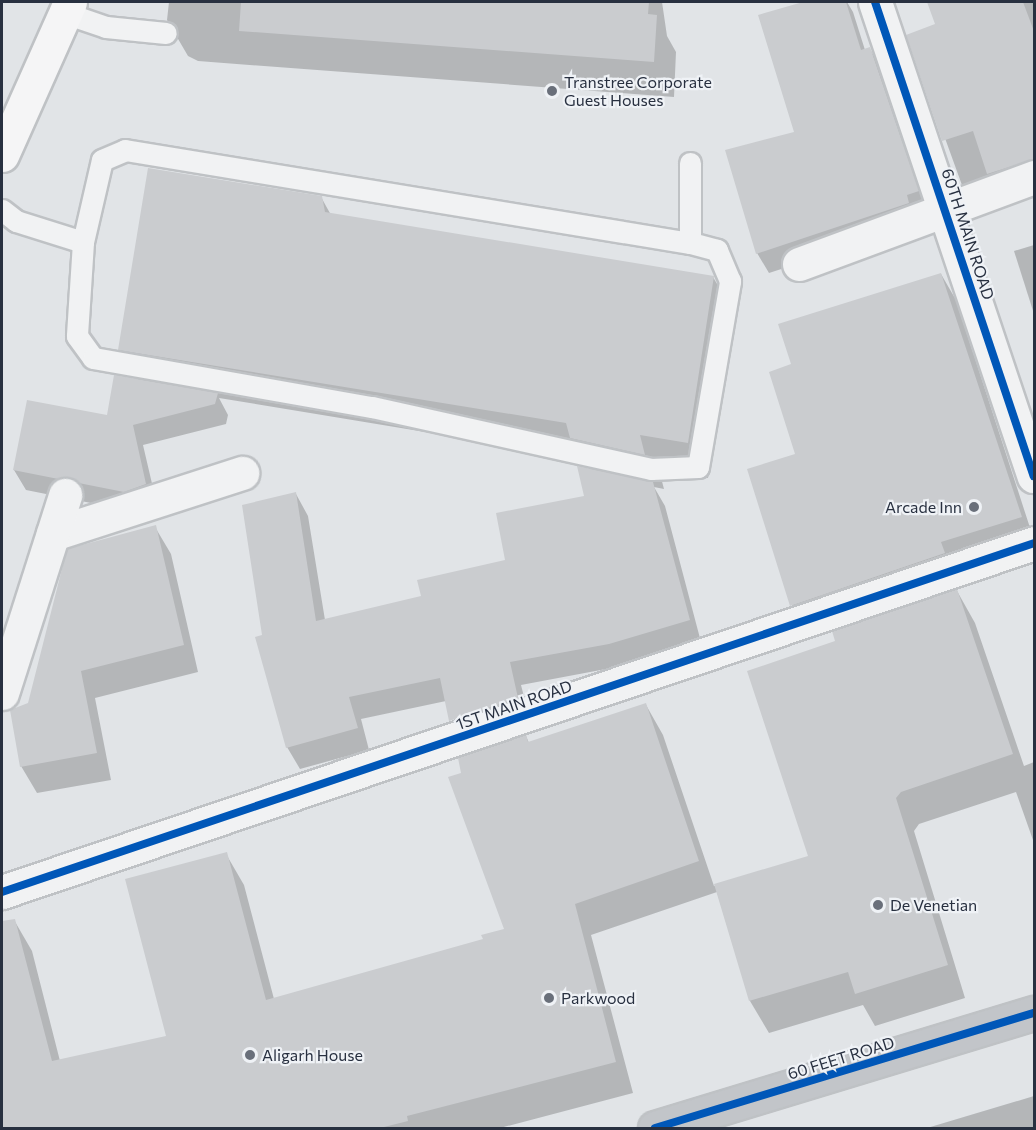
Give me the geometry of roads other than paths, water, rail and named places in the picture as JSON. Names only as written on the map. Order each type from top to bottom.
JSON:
[{"type":"main road","points":[[2,155],[68,7]]},
{"type":"street","name":"60TH MAIN ROAD","points":[[875,2],[1035,476]]},
{"type":"street","points":[[799,264],[945,206],[1035,177]]},
{"type":"street","points":[[52,534],[242,473]]},
{"type":"street","points":[[2,693],[65,495]]},
{"type":"street","name":"1ST MAIN ROAD","points":[[2,892],[1035,543]]},
{"type":"street","name":"60 FEET ROAD","points":[[655,1128],[703,1122],[1035,1013]]},
{"type":"lane","points":[[68,7],[106,27],[166,33]]},
{"type":"lane","points":[[125,150],[690,243],[717,250],[730,281],[698,467],[651,469],[372,406],[93,358],[77,336],[83,242],[102,160],[125,150]]},
{"type":"lane","points":[[690,164],[690,243]]},
{"type":"lane","points":[[2,210],[16,220],[83,242]]},
{"type":"place","name":"Transtree Corporate Guest Houses","points":[[552,91]]},
{"type":"place","name":"Arcade Inn","points":[[974,507]]},
{"type":"place","name":"De Venetian","points":[[878,905]]},
{"type":"place","name":"Parkwood","points":[[549,998]]},
{"type":"place","name":"Aligarh House","points":[[250,1055]]}]
